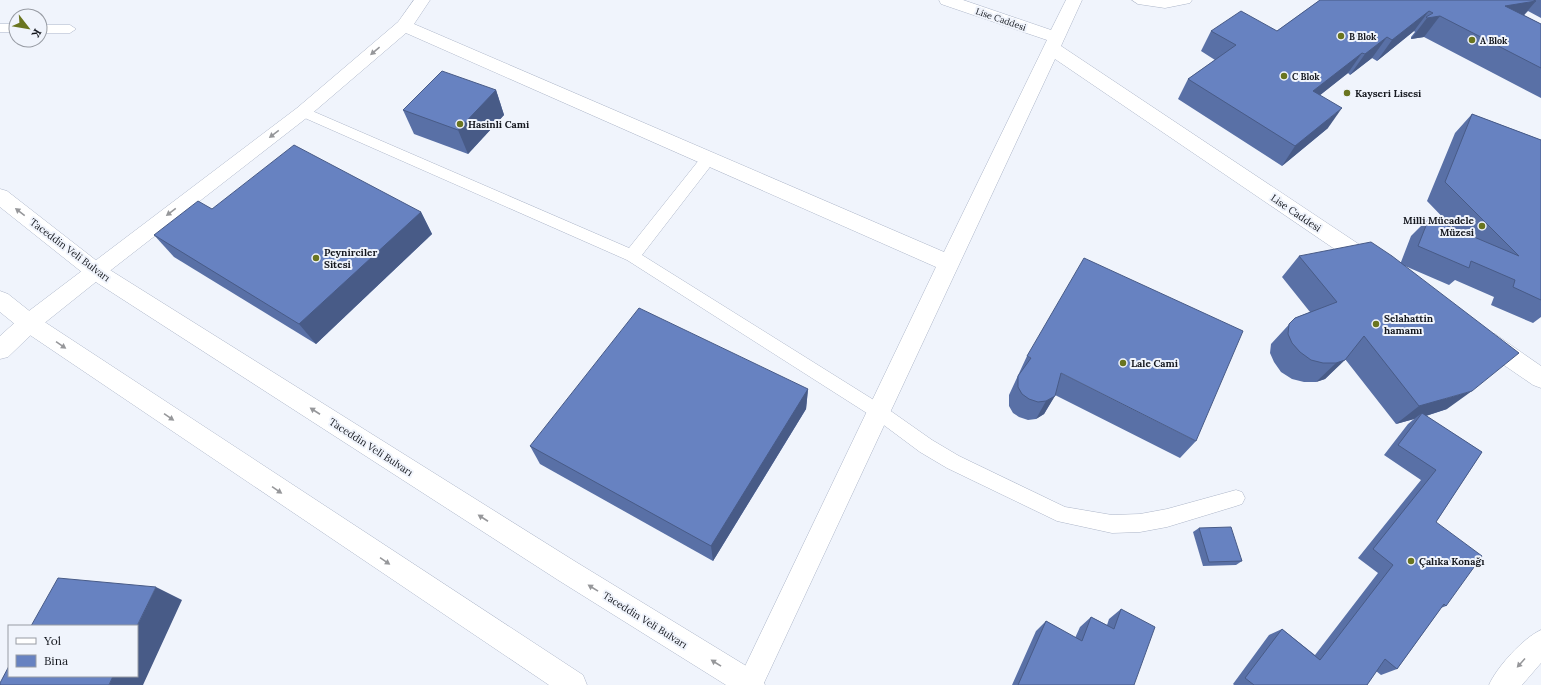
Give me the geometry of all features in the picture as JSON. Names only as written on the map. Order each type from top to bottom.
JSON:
[{"type":"street","points":[[0,350],[29,323],[95,270],[303,112],[404,26],[422,0]]},
{"type":"street","name":"Lise Caddesi","points":[[947,0],[1054,42],[1389,275]]},
{"type":"street","points":[[750,684],[1074,0]]},
{"type":"street","points":[[404,26],[950,264]]},
{"type":"street","name":"Taceddin Veli Bulvarı","points":[[0,196],[95,270],[567,571],[750,684]]},
{"type":"street","points":[[0,300],[29,323],[573,685]]},
{"type":"street","points":[[1475,333],[1541,378]]},
{"type":"street","points":[[1503,685],[1541,642]]},
{"type":"lane","points":[[1138,0],[1165,4],[1186,0]]},
{"type":"lane","points":[[48,29],[70,29]]},
{"type":"lane","points":[[303,112],[632,256],[878,412],[926,446],[953,462],[1063,514],[1075,518],[1112,524],[1140,523],[1167,518],[1236,498]]},
{"type":"lane","points":[[632,256],[708,159]]},
{"type":"building","points":[[1320,0],[1533,0],[1536,1],[1505,6],[1541,24],[1541,68],[1440,16],[1427,18],[1426,17],[1433,13],[1429,11],[1392,40],[1387,37],[1365,54],[1362,53],[1313,91],[1342,108],[1295,146],[1188,79],[1236,45],[1211,31],[1241,11],[1277,31]]},
{"type":"building","points":[[442,71],[496,90],[458,130],[403,110]]},
{"type":"building","name":"Milli Mücadele Müzesi","points":[[1472,114],[1541,140],[1541,300],[1513,287],[1515,280],[1471,261],[1469,268],[1418,246],[1429,218],[1519,256],[1445,182]]},
{"type":"building","name":"Peynirciler Sitesi","points":[[294,145],[421,212],[299,324],[154,235],[198,201],[212,209]]},
{"type":"building","points":[[1371,242],[1392,256],[1519,353],[1472,391],[1419,406],[1364,336],[1345,360],[1336,363],[1323,363],[1311,360],[1300,352],[1292,343],[1288,334],[1289,324],[1295,318],[1337,302],[1299,256]]},
{"type":"building","name":"Lale Cami","points":[[1084,258],[1243,331],[1196,441],[1061,373],[1055,396],[1046,401],[1038,402],[1029,399],[1022,394],[1018,387],[1018,376],[1031,358],[1027,356]]},
{"type":"building","points":[[639,308],[808,389],[711,546],[530,446]]},
{"type":"building","points":[[1422,413],[1482,452],[1436,522],[1482,556],[1446,606],[1444,604],[1397,669],[1385,659],[1367,685],[1254,685],[1245,678],[1282,629],[1320,660],[1393,565],[1373,549],[1436,470],[1398,445]]},
{"type":"building","points":[[1231,527],[1242,561],[1209,562],[1199,528]]},
{"type":"building","points":[[58,578],[156,587],[137,625],[32,625]]},
{"type":"building","points":[[1121,609],[1155,627],[1134,685],[1018,685],[1046,621],[1082,641],[1091,617],[1114,629]]},
{"type":"building","points":[[8,668],[8,677],[113,677],[109,685],[0,685]]},
{"type":"place","name":"B Blok","points":[[1341,36]]},
{"type":"place","name":"A Blok","points":[[1472,40]]},
{"type":"place","name":"C Blok","points":[[1284,76]]},
{"type":"place","name":"Kayseri Lisesi","points":[[1347,93]]},
{"type":"place","name":"Hasinli Cami","points":[[460,124]]},
{"type":"place","name":"Milli Mücadele Müzesi","points":[[1482,226]]},
{"type":"place","name":"Peynirciler Sitesi","points":[[316,258]]},
{"type":"place","name":"Selahattin hamamı","points":[[1376,324]]},
{"type":"place","name":"Lale Cami","points":[[1123,363]]},
{"type":"place","name":"Çalıka Konağı","points":[[1411,561]]}]
